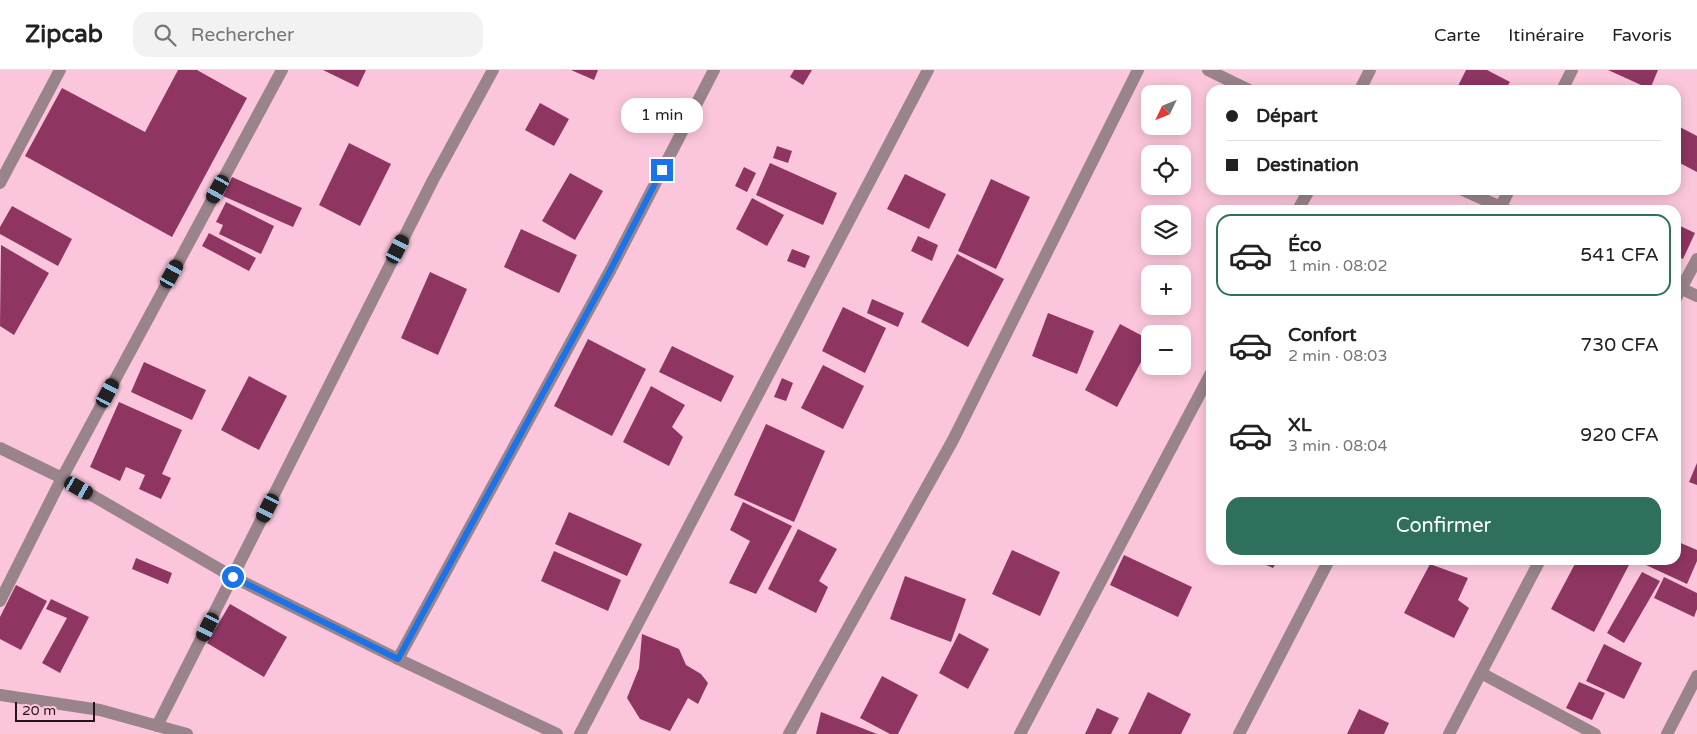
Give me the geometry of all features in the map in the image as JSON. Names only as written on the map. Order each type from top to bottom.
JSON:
[{"type":"street","points":[[0,183],[60,70]]},
{"type":"street","points":[[0,600],[62,478],[282,70]]},
{"type":"street","points":[[157,726],[433,180],[493,70]]},
{"type":"street","points":[[398,659],[611,269],[714,70]]},
{"type":"street","points":[[580,734],[928,70]]},
{"type":"street","points":[[790,734],[953,440],[1138,70]]},
{"type":"street","points":[[1208,70],[1239,85]]},
{"type":"street","points":[[1362,85],[1370,70]]},
{"type":"street","points":[[1564,85],[1572,70]]},
{"type":"street","points":[[1473,195],[1494,205]]},
{"type":"street","points":[[1681,286],[1697,259]]},
{"type":"street","points":[[1681,292],[1697,296]]},
{"type":"street","points":[[1020,734],[1206,382]]},
{"type":"street","points":[[0,448],[62,478],[233,577],[398,659],[557,734]]},
{"type":"street","points":[[1239,734],[1326,565]]},
{"type":"street","points":[[1449,734],[1537,565]]},
{"type":"street","points":[[1481,673],[1595,734]]},
{"type":"street","points":[[1667,734],[1697,676]]},
{"type":"street","points":[[0,696],[100,710],[187,734]]},
{"type":"building","points":[[178,70],[197,70],[247,98],[172,237],[25,156],[62,88],[145,132]]},
{"type":"building","points":[[323,70],[366,70],[358,87]]},
{"type":"building","points":[[571,70],[598,70],[594,80]]},
{"type":"building","points":[[794,70],[812,70],[803,85],[790,77]]},
{"type":"building","points":[[1466,70],[1487,70],[1510,82],[1508,85],[1458,85]]},
{"type":"building","points":[[1608,70],[1658,70],[1652,85],[1641,85]]},
{"type":"building","points":[[540,103],[569,119],[554,146],[525,130]]},
{"type":"building","points":[[1681,128],[1697,136],[1697,172],[1681,164]]},
{"type":"building","points":[[349,143],[391,164],[360,226],[319,205]]},
{"type":"building","points":[[777,146],[792,151],[788,163],[773,158]]},
{"type":"building","points":[[770,163],[837,193],[823,225],[756,195]]},
{"type":"building","points":[[744,167],[756,173],[747,192],[735,186]]},
{"type":"building","points":[[570,173],[603,191],[575,240],[542,221]]},
{"type":"building","points":[[905,174],[946,194],[929,229],[887,209]]},
{"type":"building","points":[[232,177],[302,208],[293,227],[223,196]]},
{"type":"building","points":[[991,179],[1030,197],[996,269],[958,251]]},
{"type":"building","points":[[752,198],[784,215],[767,246],[736,229]]},
{"type":"building","points":[[226,202],[274,226],[261,254],[219,234],[223,225],[216,222]]},
{"type":"building","points":[[12,206],[72,239],[58,266],[0,234],[0,227]]},
{"type":"building","points":[[1681,226],[1695,233],[1683,259],[1681,258]]},
{"type":"building","points":[[521,229],[577,255],[559,293],[504,267]]},
{"type":"building","points":[[209,233],[256,258],[249,271],[202,246]]},
{"type":"building","points":[[918,236],[938,245],[932,261],[911,251]]},
{"type":"building","points":[[1,245],[49,273],[14,335],[0,326]]},
{"type":"building","points":[[792,249],[810,256],[805,268],[787,261]]},
{"type":"building","points":[[957,254],[1004,279],[968,347],[921,322]]},
{"type":"building","points":[[430,272],[467,289],[438,355],[401,338]]},
{"type":"building","points":[[872,299],[904,313],[898,327],[867,313]]},
{"type":"building","points":[[843,307],[886,328],[865,373],[822,351]]},
{"type":"building","points":[[1048,313],[1094,331],[1077,374],[1032,356]]},
{"type":"building","points":[[1120,324],[1141,335],[1141,362],[1117,407],[1085,390]]},
{"type":"building","points":[[588,339],[646,369],[612,436],[554,406]]},
{"type":"building","points":[[672,346],[734,376],[721,402],[659,372]]},
{"type":"building","points":[[144,362],[206,390],[192,420],[131,392]]},
{"type":"building","points":[[823,365],[864,386],[843,429],[801,408]]},
{"type":"building","points":[[249,376],[287,396],[259,450],[221,430]]},
{"type":"building","points":[[782,378],[793,383],[786,401],[774,397]]},
{"type":"building","points":[[651,386],[685,405],[672,427],[683,437],[669,466],[623,442]]},
{"type":"building","points":[[119,402],[182,430],[162,474],[171,478],[161,499],[139,489],[145,475],[126,467],[120,481],[90,467]]},
{"type":"building","points":[[766,424],[825,451],[794,522],[734,495]]},
{"type":"building","points":[[1697,463],[1697,485],[1689,482]]},
{"type":"building","points":[[743,502],[792,526],[756,594],[729,583],[750,541],[730,530]]},
{"type":"building","points":[[569,512],[642,544],[627,576],[555,544]]},
{"type":"building","points":[[798,529],[837,549],[819,581],[828,587],[816,613],[768,589]]},
{"type":"building","points":[[1681,543],[1697,550],[1697,561],[1687,584],[1646,565],[1681,565]]},
{"type":"building","points":[[1012,550],[1060,572],[1040,616],[992,594]]},
{"type":"building","points":[[554,551],[621,580],[608,611],[541,581]]},
{"type":"building","points":[[1124,555],[1192,587],[1178,617],[1110,585]]},
{"type":"building","points":[[136,558],[172,573],[168,584],[132,569]]},
{"type":"building","points":[[1429,565],[1468,578],[1458,600],[1469,608],[1454,638],[1404,613]]},
{"type":"building","points":[[1574,565],[1629,565],[1594,632],[1551,609]]},
{"type":"building","points":[[1642,572],[1660,581],[1624,643],[1607,633]]},
{"type":"building","points":[[905,576],[966,599],[951,642],[890,619]]},
{"type":"building","points":[[1664,577],[1697,593],[1697,609],[1694,617],[1654,598]]},
{"type":"building","points":[[16,585],[47,601],[21,650],[0,639],[0,617]]},
{"type":"building","points":[[51,599],[89,617],[60,673],[42,663],[67,618],[46,609]]},
{"type":"building","points":[[230,604],[287,637],[264,677],[207,643]]},
{"type":"building","points":[[959,633],[989,649],[968,689],[939,673]]},
{"type":"building","points":[[642,634],[679,649],[686,665],[701,674],[708,683],[698,704],[688,698],[670,731],[640,719],[627,698],[639,668]]},
{"type":"building","points":[[1604,644],[1642,663],[1624,699],[1586,681]]},
{"type":"building","points":[[882,676],[918,695],[898,734],[890,734],[860,718]]},
{"type":"building","points":[[1579,682],[1605,693],[1592,720],[1566,708]]},
{"type":"building","points":[[1148,692],[1191,714],[1181,734],[1128,734]]},
{"type":"building","points":[[1097,708],[1119,718],[1111,734],[1085,734]]},
{"type":"building","points":[[1359,709],[1389,723],[1384,734],[1347,734]]},
{"type":"building","points":[[821,712],[877,734],[816,734]]},
{"type":"route","points":[[233,577],[398,659],[611,269],[662,170]]}]
